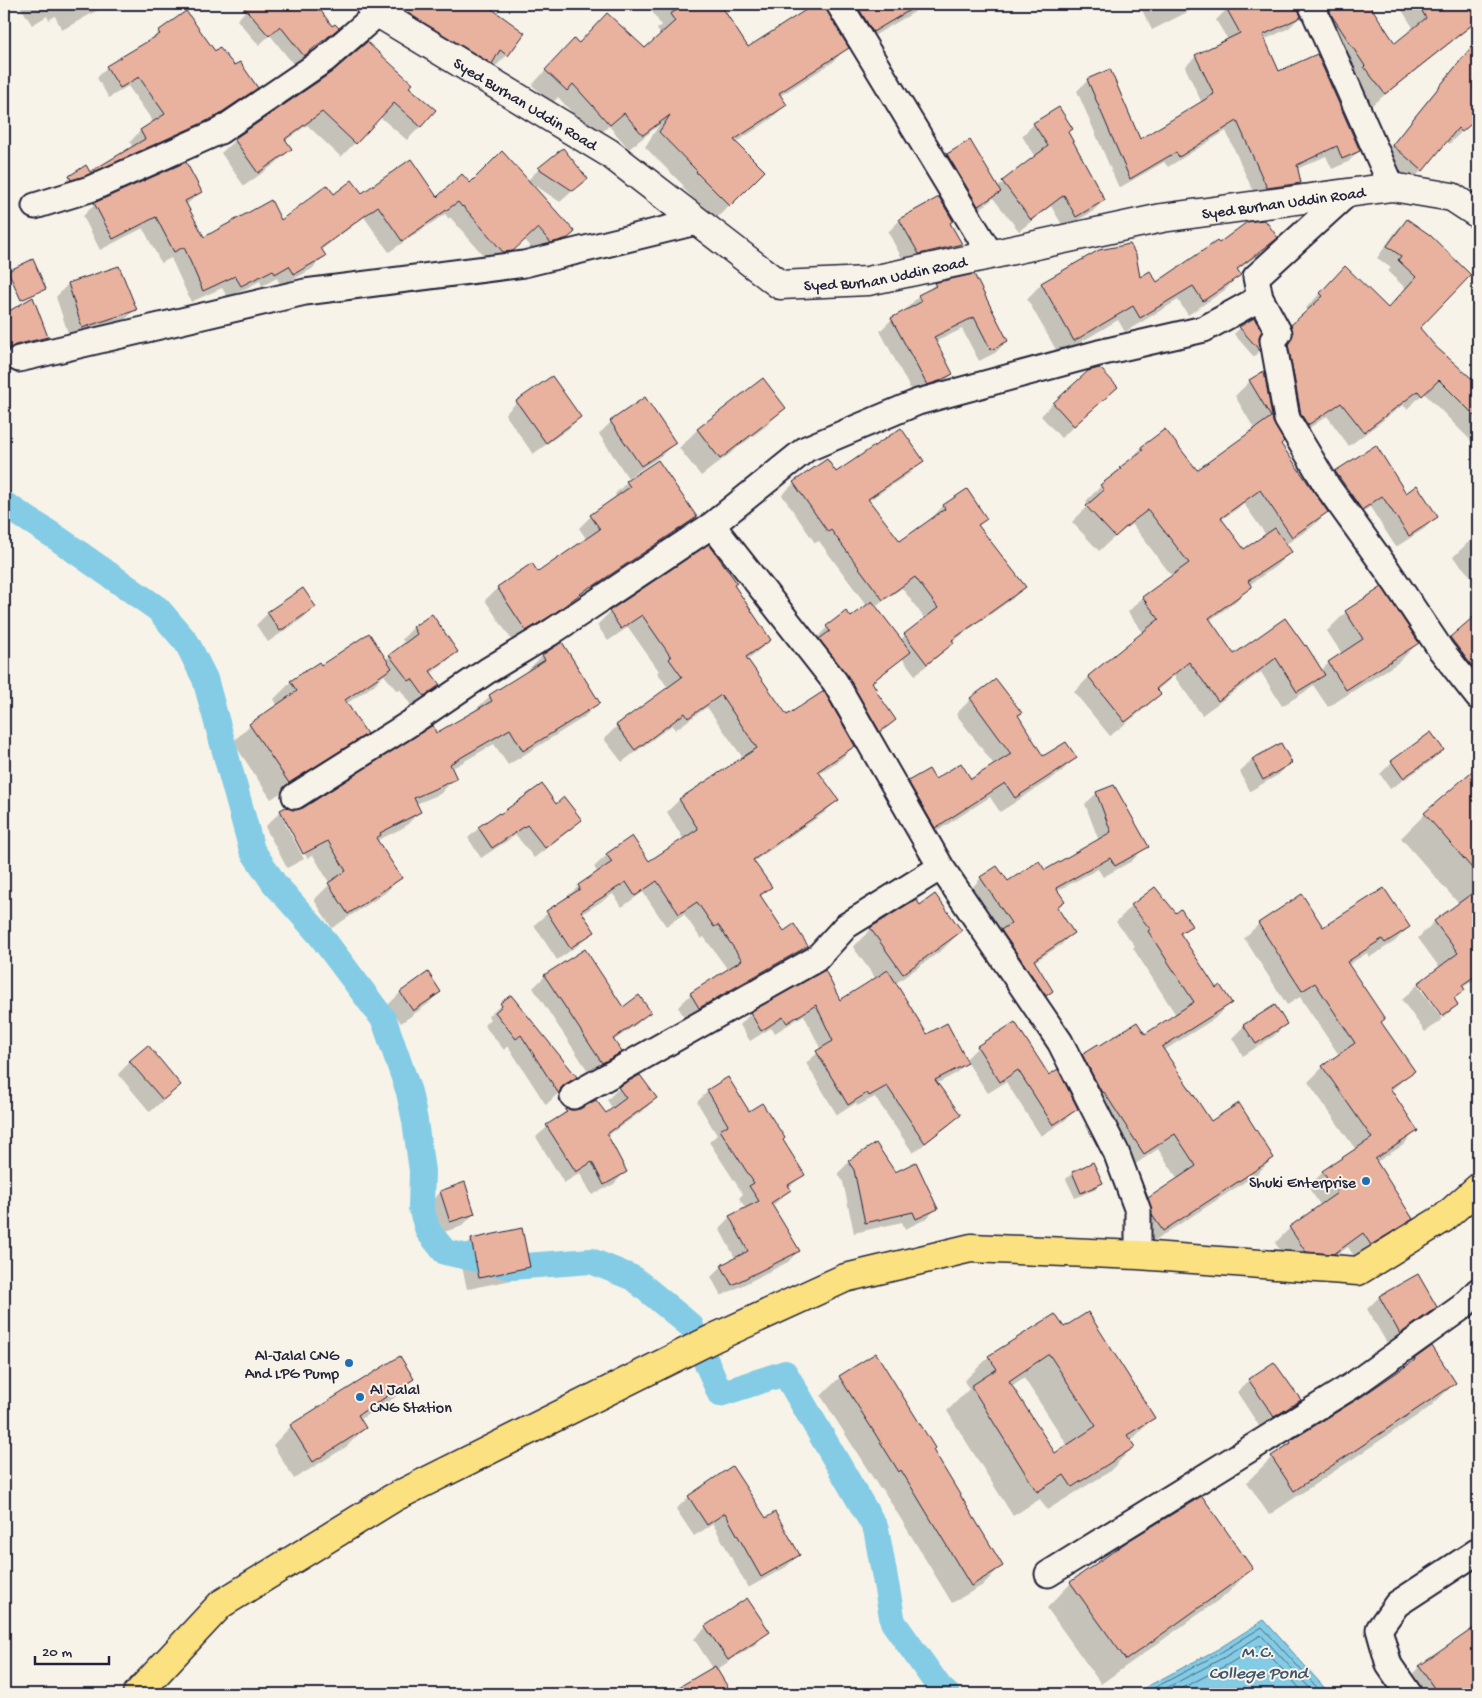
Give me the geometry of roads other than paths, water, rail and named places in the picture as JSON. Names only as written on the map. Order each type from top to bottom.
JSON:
[{"type":"highway","points":[[137,1694],[221,1604],[393,1498],[716,1337],[845,1278],[971,1248],[1138,1255],[1358,1271],[1444,1218],[1478,1188]]},
{"type":"street","points":[[839,4],[991,255]]},
{"type":"street","points":[[1311,4],[1392,187]]},
{"type":"street","points":[[35,206],[90,189],[220,131],[324,60],[373,8]]},
{"type":"street","name":"Syed Burhan Uddin Road","points":[[373,8],[609,153],[780,286],[868,281],[1162,218],[1392,187],[1452,197],[1478,214]]},
{"type":"street","points":[[1348,193],[1256,277],[1260,298],[1279,333],[1273,340],[1287,419],[1327,486],[1441,650],[1478,698]]},
{"type":"street","points":[[18,359],[305,292],[524,264],[696,222]]},
{"type":"street","points":[[295,796],[409,724],[487,671],[550,633],[712,525],[806,449],[918,402],[1099,353],[1204,329],[1260,298]]},
{"type":"street","points":[[712,525],[835,682],[940,867],[1060,1042],[1116,1152],[1138,1211],[1138,1255]]},
{"type":"street","points":[[573,1096],[816,959],[846,926],[940,867]]},
{"type":"street","points":[[1048,1574],[1353,1385],[1462,1307],[1478,1291]]},
{"type":"street","points":[[1409,1694],[1389,1665],[1379,1629],[1397,1604],[1478,1551]]},
{"type":"water","name":"M.C. College Pond","points":[[1264,1620],[1330,1694],[1133,1694],[1218,1649]]},
{"type":"waterway","points":[[4,504],[57,538],[158,609],[187,643],[205,679],[252,850],[274,883],[320,935],[384,1020],[409,1092],[415,1121],[422,1171],[421,1208],[428,1231],[445,1252],[512,1267],[591,1261],[633,1278],[691,1326]]},
{"type":"waterway","points":[[705,1359],[720,1394],[785,1373],[876,1529],[893,1622],[940,1688],[947,1694]]},
{"type":"place","name":"Shuki Enterprise","points":[[1366,1181]]},
{"type":"place","name":"Al-Jalal CNG And LPG Pump","points":[[349,1363]]},
{"type":"place","name":"Al Jalal CNG Station","points":[[360,1397]]}]
